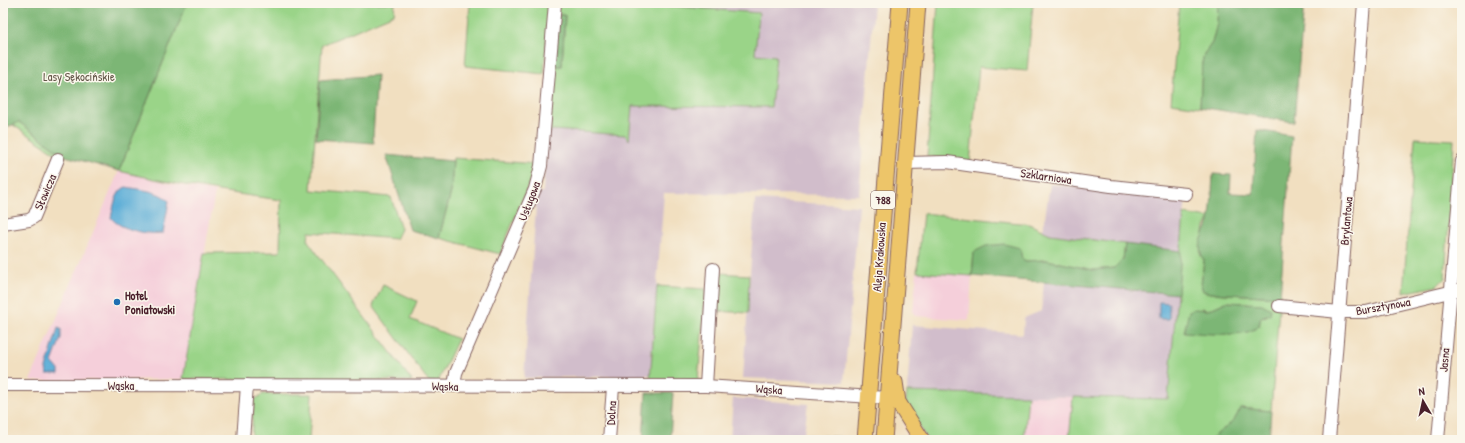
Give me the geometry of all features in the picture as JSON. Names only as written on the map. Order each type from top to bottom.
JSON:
[{"type":"main road","name":"Aleja Krakowska","points":[[865,440],[900,3]]},
{"type":"main road","name":"Aleja Krakowska","points":[[884,440],[918,3]]},
{"type":"main road","points":[[890,357],[898,402],[922,440]]},
{"type":"street","name":"Usługowa","points":[[454,386],[456,373],[535,189],[541,166],[555,3]]},
{"type":"street","name":"Brylantowa","points":[[1329,440],[1364,3]]},
{"type":"street","name":"Słowicza","points":[[3,224],[29,220],[34,217],[58,159]]},
{"type":"street","name":"Jasna","points":[[1438,440],[1457,290],[1462,161]]},
{"type":"street","name":"Szklarniowa","points":[[906,163],[947,162],[1111,186],[1186,194]]},
{"type":"street","points":[[706,386],[713,269]]},
{"type":"street","name":"Bursztynowa","points":[[1279,306],[1339,312],[1366,312],[1457,290]]},
{"type":"street","points":[[243,440],[247,385]]},
{"type":"street","name":"Wąska","points":[[3,386],[706,386],[887,398]]},
{"type":"street","name":"Dolna","points":[[609,440],[613,387]]},
{"type":"shaded area","points":[[631,3],[874,3],[859,195],[664,193],[650,375],[524,378],[537,192],[543,192],[547,133],[552,130],[625,135],[629,140],[632,106],[771,107],[776,56],[755,54],[759,13]]},
{"type":"shaded area","points":[[119,171],[172,184],[215,192],[183,379],[30,381]]},
{"type":"shaded area","points":[[1050,184],[1120,193],[1127,196],[1137,190],[1186,197],[1181,251],[1050,234],[1043,230]]},
{"type":"shaded area","points":[[755,200],[859,206],[844,382],[743,378]]},
{"type":"shaded area","points":[[917,272],[972,276],[969,320],[915,316],[913,311]]},
{"type":"shaded area","points":[[1044,283],[1178,294],[1168,400],[907,392],[912,325],[1023,334],[1024,318],[1041,311]]},
{"type":"shaded area","points":[[907,392],[1073,397],[1069,440],[906,440],[907,433],[904,427]]},
{"type":"shaded area","points":[[733,398],[808,404],[803,440],[730,440]]},
{"type":"green space","name":"Lasy Sękocińskie","points":[[3,3],[187,3],[119,171],[65,156],[19,122],[3,129]]},
{"type":"green space","points":[[187,3],[395,3],[394,14],[322,45],[311,190],[391,197],[401,229],[396,239],[309,232],[308,241],[412,381],[183,379],[204,253],[280,252],[281,200],[200,188],[119,171]]},
{"type":"green space","points":[[470,3],[549,3],[544,74],[465,66]]},
{"type":"green space","points":[[558,3],[631,3],[759,13],[755,54],[776,56],[771,107],[632,106],[629,140],[625,135],[552,130],[548,133],[554,66],[562,66],[565,15],[557,15]]},
{"type":"green space","points":[[938,3],[1033,3],[1027,71],[979,67],[970,163],[927,156]]},
{"type":"green space","points":[[1179,3],[1218,3],[1217,24],[1212,43],[1204,54],[1202,63],[1200,107],[1171,103]]},
{"type":"green space","points":[[1218,3],[1304,3],[1294,122],[1200,107],[1202,63],[1204,54],[1212,43],[1217,24]]},
{"type":"green space","points":[[557,15],[565,15],[562,66],[554,66]]},
{"type":"green space","points":[[377,75],[373,137],[374,143],[316,139],[320,80]]},
{"type":"green space","points":[[19,122],[65,156],[64,159],[13,125]]},
{"type":"green space","points":[[1257,130],[1292,136],[1280,297],[1210,293],[1203,291],[1201,285],[1204,260],[1200,248],[1202,237],[1209,222],[1213,174],[1231,175],[1230,193],[1253,194]]},
{"type":"green space","points":[[1415,138],[1454,140],[1445,278],[1437,286],[1403,293]]},
{"type":"green space","points":[[386,155],[453,161],[451,192],[439,238],[410,230]]},
{"type":"green space","points":[[453,158],[537,164],[500,254],[439,238],[451,192]]},
{"type":"green space","points":[[923,213],[1029,224],[1050,234],[1125,244],[1123,259],[1114,268],[1093,270],[1047,260],[1026,261],[1022,259],[974,252],[972,276],[917,272]]},
{"type":"green space","points":[[1184,214],[1210,218],[1205,227],[1200,254],[1204,260],[1201,285],[1203,291],[1210,293],[1280,297],[1271,411],[1240,408],[1232,423],[1211,440],[1069,440],[1073,397],[1168,399]],"holes":[[[1226,302],[1248,303],[1267,316],[1261,317],[1259,326],[1201,308],[1208,310]]]},
{"type":"green space","points":[[1462,231],[1462,276],[1458,274]]},
{"type":"green space","points":[[1004,244],[1020,248],[1022,259],[1026,261],[1047,260],[1093,270],[1114,268],[1123,259],[1125,244],[1181,251],[1178,294],[972,276],[974,252],[986,246]]},
{"type":"green space","points":[[719,273],[749,275],[748,313],[716,311]]},
{"type":"green space","points":[[383,285],[417,301],[410,319],[458,339],[438,382],[429,382],[373,306]]},
{"type":"green space","points":[[657,286],[706,289],[698,380],[650,381]]},
{"type":"green space","points":[[1226,302],[1262,304],[1271,309],[1270,314],[1261,317],[1258,326],[1245,333],[1212,334],[1184,332],[1189,311],[1194,309],[1208,310]]},
{"type":"green space","points":[[907,392],[1028,395],[1024,440],[928,440],[905,408]]},
{"type":"green space","points":[[646,393],[673,393],[670,440],[643,440]]},
{"type":"green space","points":[[263,394],[312,394],[309,440],[251,440],[254,400]]},
{"type":"green space","points":[[1240,408],[1271,411],[1269,440],[1211,440],[1232,423]]},
{"type":"green space","points":[[804,435],[840,437],[840,440],[803,440]]},
{"type":"water","points":[[126,187],[155,193],[165,197],[169,201],[163,233],[150,233],[128,229],[121,226],[111,218],[117,195]]},
{"type":"water","points":[[1159,302],[1169,303],[1169,319],[1159,319]]},
{"type":"water","points":[[58,328],[61,329],[61,338],[52,362],[59,370],[59,374],[47,374],[46,368]]},
{"type":"place","name":"Hotel Poniatowski","points":[[117,302]]}]
